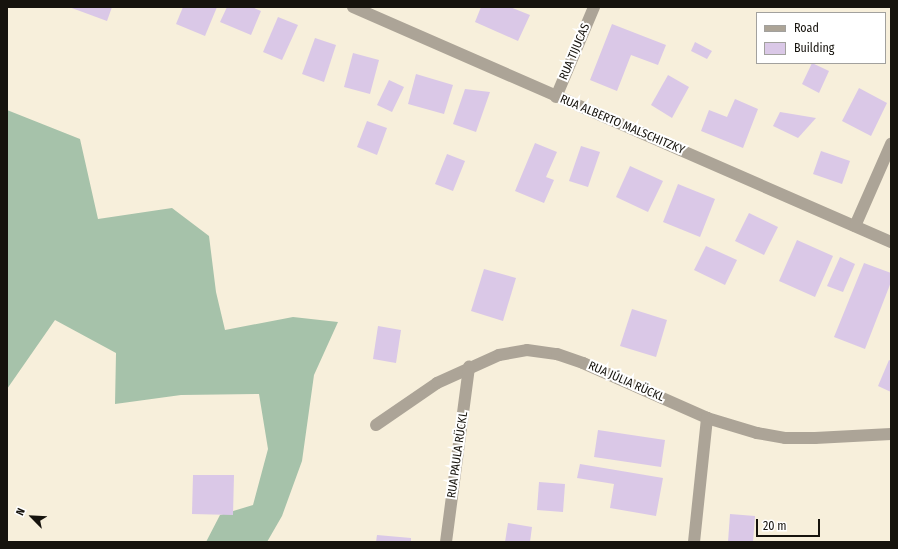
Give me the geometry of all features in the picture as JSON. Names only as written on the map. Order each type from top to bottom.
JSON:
[{"type":"street","name":"RUA ALBERTO MALSCHITZKY","points":[[353,7],[891,242]]},
{"type":"street","name":"RUA TIJUCAS","points":[[556,96],[594,7]]},
{"type":"street","points":[[855,226],[891,144]]},
{"type":"street","name":"RUA JÚLIA RÜCKL","points":[[376,425],[438,383],[469,367],[499,355],[526,350],[557,354],[707,418],[744,429],[785,438],[891,434]]},
{"type":"street","name":"RUA PAULA RÜCKL","points":[[446,542],[469,367]]},
{"type":"street","points":[[694,542],[707,418]]},
{"type":"green space","points":[[7,110],[80,139],[98,219],[172,208],[209,236],[216,292],[225,330],[293,317],[338,322],[314,375],[302,461],[282,516],[267,542],[206,542],[220,515],[253,505],[268,449],[259,394],[181,395],[115,404],[116,353],[55,320],[7,389]]},
{"type":"building","points":[[69,7],[112,7],[107,21]]},
{"type":"building","points":[[183,7],[217,7],[205,36],[176,24]]},
{"type":"building","points":[[227,7],[252,7],[261,11],[251,35],[220,22]]},
{"type":"building","points":[[481,7],[510,7],[530,15],[518,41],[475,22]]},
{"type":"building","points":[[278,17],[298,25],[282,60],[263,52]]},
{"type":"building","points":[[612,24],[666,45],[658,65],[631,55],[617,91],[590,80]]},
{"type":"building","points":[[315,38],[336,45],[324,82],[302,74]]},
{"type":"building","points":[[695,42],[712,51],[707,59],[691,51]]},
{"type":"building","points":[[353,53],[379,60],[370,94],[344,87]]},
{"type":"building","points":[[812,64],[829,71],[819,93],[802,84]]},
{"type":"building","points":[[416,74],[453,85],[444,114],[408,104]]},
{"type":"building","points":[[668,75],[689,87],[672,118],[651,105]]},
{"type":"building","points":[[389,80],[404,87],[392,112],[377,105]]},
{"type":"building","points":[[859,88],[887,103],[871,136],[842,121]]},
{"type":"building","points":[[465,89],[490,92],[476,132],[453,124]]},
{"type":"building","points":[[735,99],[758,109],[743,148],[701,131],[709,110],[727,117]]},
{"type":"building","points":[[780,112],[816,118],[798,138],[773,126]]},
{"type":"building","points":[[367,121],[387,128],[377,155],[357,147]]},
{"type":"building","points":[[535,143],[557,152],[546,177],[554,180],[544,203],[515,191]]},
{"type":"building","points":[[581,146],[600,152],[588,187],[569,181]]},
{"type":"building","points":[[821,151],[850,161],[842,184],[813,174]]},
{"type":"building","points":[[447,154],[465,161],[453,191],[435,184]]},
{"type":"building","points":[[630,166],[663,181],[648,212],[616,197]]},
{"type":"building","points":[[678,184],[715,199],[700,237],[663,222]]},
{"type":"building","points":[[749,213],[778,227],[764,255],[735,241]]},
{"type":"building","points":[[797,240],[833,256],[815,297],[779,281]]},
{"type":"building","points":[[706,246],[737,260],[725,285],[694,270]]},
{"type":"building","points":[[840,257],[855,264],[843,292],[827,286]]},
{"type":"building","points":[[864,263],[891,273],[891,282],[865,349],[834,337]]},
{"type":"building","points":[[484,269],[516,278],[503,321],[471,311]]},
{"type":"building","points":[[632,309],[667,320],[656,357],[620,346]]},
{"type":"building","points":[[378,326],[401,330],[396,363],[373,359]]},
{"type":"building","points":[[889,360],[891,361],[891,392],[878,386]]},
{"type":"building","points":[[598,430],[665,440],[661,467],[594,457]]},
{"type":"building","points":[[580,464],[663,478],[656,516],[610,508],[614,484],[577,478]]},
{"type":"building","points":[[193,475],[234,475],[233,515],[192,514]]},
{"type":"building","points":[[539,482],[565,484],[563,512],[537,510]]},
{"type":"building","points":[[730,514],[755,516],[753,542],[728,542]]},
{"type":"building","points":[[508,523],[532,527],[530,542],[505,542]]},
{"type":"building","points":[[377,535],[411,538],[411,542],[376,542]]}]
